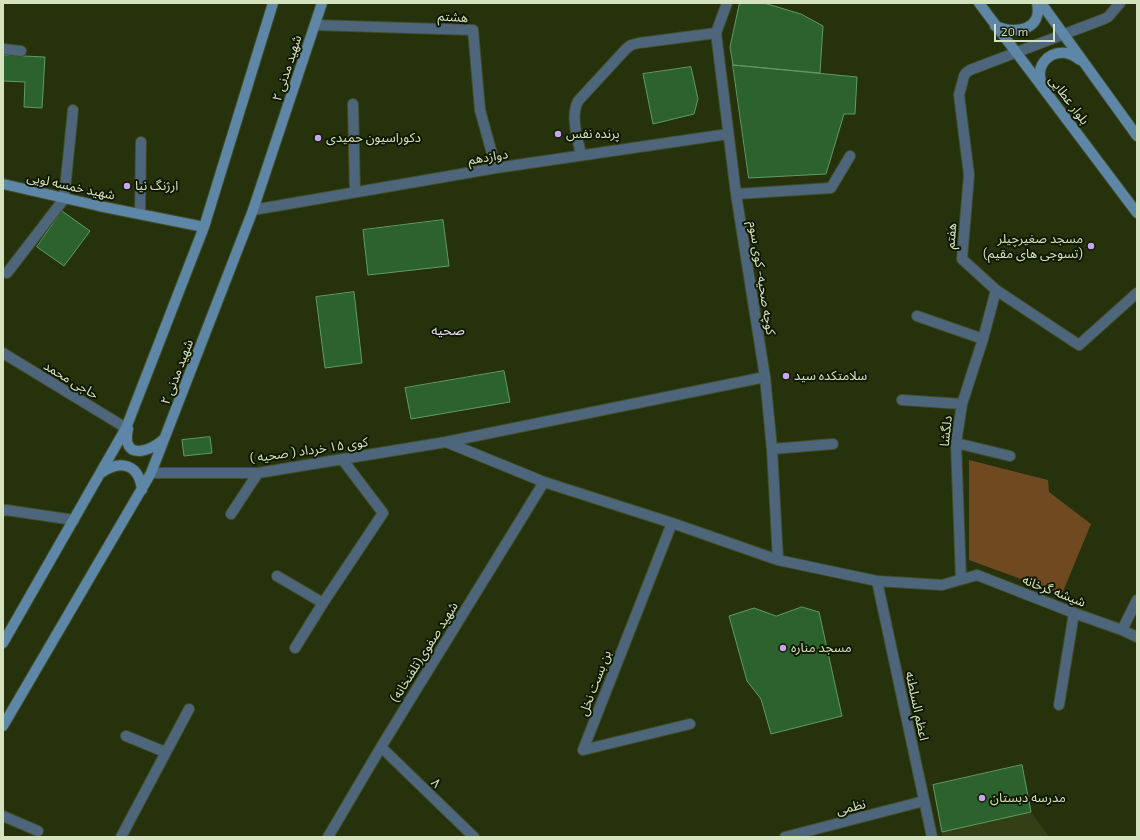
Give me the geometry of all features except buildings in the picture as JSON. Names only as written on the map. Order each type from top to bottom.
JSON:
[{"type":"main road","name":"شهید مدنی ۲","points":[[3,643],[101,474],[128,424],[204,227],[273,3]]},
{"type":"main road","name":"شهید مدنی ۲","points":[[3,726],[142,490],[151,472],[166,437],[253,210],[322,3]]},
{"type":"main road","name":"بلوار عطایی","points":[[979,3],[995,26],[1043,86],[1137,213]]},
{"type":"main road","points":[[995,26],[1003,29],[1020,31],[1028,28],[1034,23],[1037,16],[1037,3]]},
{"type":"main road","points":[[1040,3],[1137,136]]},
{"type":"main road","points":[[1043,86],[1039,77],[1039,70],[1043,62],[1048,57],[1065,53],[1082,61]]},
{"type":"main road","name":"شهید خمسه لویی","points":[[3,184],[64,199],[204,227]]},
{"type":"main road","points":[[128,424],[127,440],[130,448],[134,451],[145,451],[159,444],[166,437]]},
{"type":"main road","points":[[101,474],[113,467],[128,466],[134,470],[138,476],[141,482],[142,490]]},
{"type":"street","name":"کوچه صحیه- کوی سوم","points":[[727,3],[716,33],[736,194],[765,377],[772,448],[778,560]]},
{"type":"street","points":[[1017,52],[1108,17],[1120,3]]},
{"type":"street","name":"هشتم","points":[[315,25],[473,30],[480,110],[496,168]]},
{"type":"street","points":[[580,155],[574,116],[575,107],[626,49],[631,45],[639,43],[716,33]]},
{"type":"street","points":[[3,49],[21,51]]},
{"type":"street","name":"هفتم","points":[[1017,52],[970,70],[966,73],[959,91],[969,175],[962,259],[996,290],[1079,345],[1137,293]]},
{"type":"street","points":[[353,104],[355,192]]},
{"type":"street","points":[[7,273],[64,199],[73,110]]},
{"type":"street","name":"دوازدهم","points":[[253,210],[496,168],[728,134]]},
{"type":"street","points":[[140,214],[141,142]]},
{"type":"street","points":[[736,194],[832,188],[850,156]]},
{"type":"street","name":"دلگشا","points":[[961,579],[956,444],[962,404],[983,339],[996,290]]},
{"type":"street","points":[[917,316],[983,339]]},
{"type":"street","name":"حاجی محمد","points":[[3,353],[128,424]]},
{"type":"street","name":"کوی ۱۵ خرداد ( صحیه )","points":[[151,472],[258,473],[446,442],[765,377]]},
{"type":"street","points":[[902,400],[962,404]]},
{"type":"street","name":"شیشه گرخانه","points":[[446,442],[544,482],[672,523],[778,560],[877,581],[942,585],[977,575],[1137,637]]},
{"type":"street","points":[[772,448],[833,444]]},
{"type":"street","points":[[956,444],[1010,456]]},
{"type":"street","points":[[295,648],[383,513],[342,458]]},
{"type":"street","points":[[231,514],[258,473]]},
{"type":"street","name":"شهید صفوی(تلفنخانه)","points":[[328,837],[381,747],[544,482]]},
{"type":"street","points":[[4,510],[74,520]]},
{"type":"street","name":"بن بست نخل","points":[[672,523],[583,750],[690,724]]},
{"type":"street","points":[[277,576],[323,603]]},
{"type":"street","name":"اعظم السلطنه","points":[[877,581],[932,837]]},
{"type":"street","points":[[1122,630],[1137,600]]},
{"type":"street","points":[[1059,705],[1074,613]]},
{"type":"street","points":[[120,837],[189,709]]},
{"type":"street","points":[[126,736],[165,752]]},
{"type":"street","name":"۸","points":[[381,747],[474,837]]},
{"type":"street","name":"نظمی","points":[[785,837],[924,801]]},
{"type":"street","points":[[3,816],[38,831]]},
{"type":"shaded area","points":[[969,460],[1048,480],[1049,492],[1091,524],[1062,594],[969,560]]},
{"type":"shaded area","name":"مدرسه دبستان","points":[[1022,765],[1031,812],[1049,837],[943,837],[933,785]]},
{"type":"place","name":"پرنده نفس","points":[[558,134]]},
{"type":"place","name":"دکوراسیون حمیدی","points":[[318,138]]},
{"type":"place","name":"ارژنگ نیا","points":[[127,186]]},
{"type":"place","name":"مسجد صغیرچیلر (تسوجی های مقیم)","points":[[1091,246]]},
{"type":"place","name":"سلامتکده سید","points":[[786,376]]},
{"type":"place","name":"مسجد مناره","points":[[783,648]]},
{"type":"place","name":"مدرسه دبستان","points":[[982,798]]},
{"type":"district","name":"صحیه","points":[[448,330]]}]
